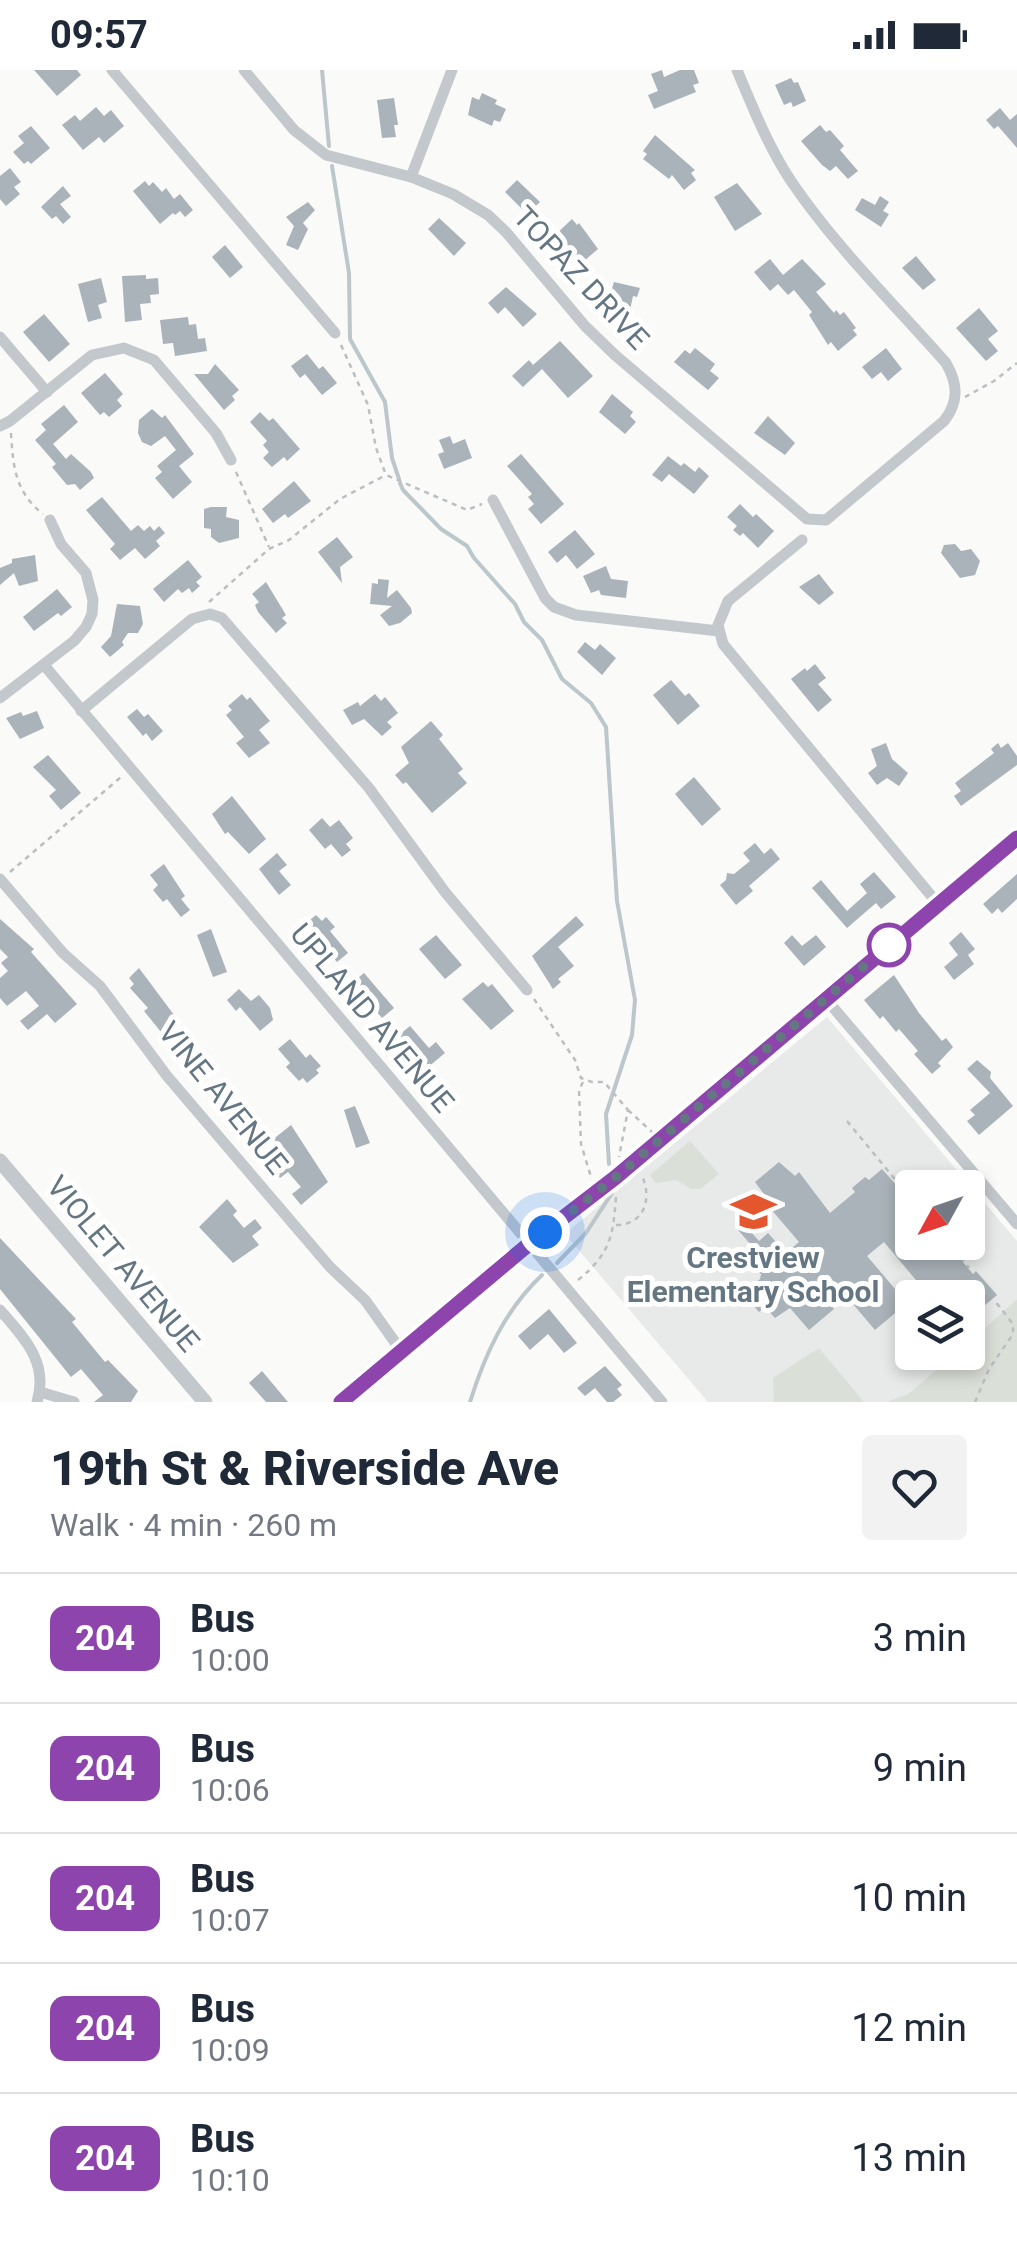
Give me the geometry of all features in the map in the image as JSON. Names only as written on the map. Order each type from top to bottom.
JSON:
[{"type":"street","points":[[112,70],[335,333]]},
{"type":"street","name":"TOPAZ DRIVE","points":[[244,70],[294,130],[318,149],[342,160],[411,177],[453,194],[488,215],[615,355],[807,520],[826,520],[944,422],[955,403]]},
{"type":"street","points":[[411,177],[452,70]]},
{"type":"street","points":[[737,70],[763,132],[790,179],[814,212],[946,363],[954,378],[955,403]]},
{"type":"street","points":[[0,337],[47,392]]},
{"type":"street","points":[[5,424],[92,355],[124,348],[140,352],[164,371],[216,434],[231,460]]},
{"type":"street","points":[[493,500],[545,598],[554,607],[576,616],[719,631]]},
{"type":"street","points":[[0,698],[86,627],[94,600],[86,573],[61,544],[50,520]]},
{"type":"street","points":[[802,540],[728,601],[720,614],[723,644],[938,904]]},
{"type":"street","points":[[81,711],[192,619],[210,614],[222,618],[369,788],[445,892],[527,990]]},
{"type":"street","name":"UPLAND AVENUE","points":[[44,665],[662,1402]]},
{"type":"street","points":[[341,1402],[529,1244],[599,1191],[1017,838]]},
{"type":"street","name":"VINE AVENUE","points":[[0,879],[63,953],[100,986],[167,1076],[330,1267],[366,1300],[402,1352]]},
{"type":"street","points":[[826,999],[1017,1224]]},
{"type":"street","name":"VIOLET AVENUE","points":[[0,1161],[205,1402]]},
{"type":"street","points":[[0,1310],[32,1348],[38,1362],[38,1397],[74,1402]]},
{"type":"path","points":[[335,333],[368,405],[386,475],[468,510],[493,500]]},
{"type":"path","points":[[955,403],[1017,363]]},
{"type":"path","points":[[5,424],[14,478],[33,506],[50,520]]},
{"type":"path","points":[[231,460],[270,549]]},
{"type":"path","points":[[210,614],[209,600],[270,549],[288,540],[340,498],[386,475]]},
{"type":"path","points":[[0,879],[130,769]]},
{"type":"path","points":[[527,990],[545,1012],[584,1080]]},
{"type":"path","points":[[584,1080],[604,1082],[653,1133]]},
{"type":"path","points":[[584,1080],[579,1090],[581,1144],[593,1184],[599,1191]]},
{"type":"path","points":[[620,1157],[628,1110]]},
{"type":"path","points":[[846,1121],[895,1180]]},
{"type":"path","points":[[615,1225],[628,1225],[638,1219],[648,1195],[644,1178],[632,1164]]},
{"type":"path","points":[[567,1290],[600,1258],[615,1225],[616,1190]]},
{"type":"path","points":[[963,1260],[970,1268]]},
{"type":"path","points":[[976,1402],[989,1369],[1015,1329],[995,1301]]},
{"type":"shaded area","name":"Crestview Elementary School","points":[[827,1017],[957,1170],[895,1170],[895,1260],[985,1260],[985,1203],[1017,1241],[1017,1299],[985,1328],[985,1280],[895,1280],[895,1370],[936,1370],[908,1394],[886,1402],[708,1402],[565,1234]]},
{"type":"shaded area","points":[[690,1141],[719,1174],[700,1189],[691,1189],[676,1180],[656,1183],[650,1175]]},
{"type":"shaded area","points":[[1017,1299],[1017,1402],[886,1402],[908,1394],[936,1370],[985,1370],[985,1328]]},
{"type":"shaded area","points":[[819,1348],[864,1402],[774,1402],[773,1378]]},
{"type":"building","points":[[34,70],[77,70],[81,75],[57,96]]},
{"type":"building","points":[[662,70],[664,77],[680,70],[694,70],[699,83],[693,85],[696,92],[654,109],[648,95],[658,91],[651,74]]},
{"type":"building","points":[[791,78],[798,82],[806,101],[793,107],[791,102],[784,105],[775,85]]},
{"type":"building","points":[[482,93],[506,109],[500,122],[494,120],[492,126],[468,115],[472,97],[479,100]]},
{"type":"building","points":[[394,98],[396,137],[382,138],[377,100]]},
{"type":"building","points":[[96,107],[104,116],[111,110],[124,126],[104,143],[99,137],[83,150],[62,125],[75,115],[80,121]]},
{"type":"building","points":[[1000,108],[1010,120],[1017,114],[1017,148],[998,126],[994,129],[986,120]]},
{"type":"building","points":[[820,125],[844,146],[840,150],[858,171],[848,179],[836,166],[830,171],[822,165],[801,141]]},
{"type":"building","points":[[31,126],[50,148],[31,164],[24,164],[13,152],[24,143],[18,136]]},
{"type":"building","points":[[655,135],[695,170],[691,173],[696,180],[684,190],[672,175],[669,179],[643,159],[647,154],[643,151]]},
{"type":"building","points":[[10,168],[21,182],[14,187],[20,194],[6,206],[0,199],[0,176]]},
{"type":"building","points":[[517,180],[540,202],[527,214],[505,192]]},
{"type":"building","points":[[145,181],[149,186],[153,182],[162,192],[166,188],[174,199],[180,194],[193,210],[185,217],[180,211],[173,213],[160,224],[133,191]]},
{"type":"building","points":[[737,183],[762,214],[735,231],[714,197]]},
{"type":"building","points":[[63,186],[71,196],[60,204],[71,217],[63,224],[41,207]]},
{"type":"building","points":[[880,196],[889,202],[883,211],[889,214],[881,227],[855,210],[862,198],[875,205]]},
{"type":"building","points":[[308,202],[315,210],[303,223],[308,229],[298,250],[286,245],[294,226],[286,217]]},
{"type":"building","points":[[439,218],[466,243],[454,256],[428,229]]},
{"type":"building","points":[[572,219],[598,249],[577,267],[552,238]]},
{"type":"building","points":[[225,245],[243,267],[230,278],[212,257]]},
{"type":"building","points":[[916,256],[936,280],[923,290],[902,268]]},
{"type":"building","points":[[770,259],[783,275],[802,259],[826,284],[816,292],[834,313],[844,312],[857,335],[838,351],[831,342],[828,345],[809,315],[812,312],[794,290],[788,295],[778,284],[770,291],[754,272]]},
{"type":"building","points":[[146,275],[146,279],[158,278],[159,294],[150,295],[151,303],[140,304],[142,320],[125,322],[122,276]]},
{"type":"building","points":[[101,278],[107,302],[98,305],[102,318],[88,322],[78,284]]},
{"type":"building","points":[[614,282],[640,288],[637,297],[633,296],[630,310],[607,305]]},
{"type":"building","points":[[506,287],[537,314],[523,327],[505,307],[498,314],[488,303]]},
{"type":"building","points":[[979,308],[998,331],[988,339],[998,351],[986,361],[956,328]]},
{"type":"building","points":[[44,314],[70,344],[49,362],[23,332]]},
{"type":"building","points":[[188,317],[189,325],[196,324],[198,339],[205,338],[207,351],[175,356],[173,343],[163,344],[160,320]]},
{"type":"building","points":[[560,341],[593,376],[568,398],[542,369],[523,387],[512,376],[529,360],[533,365]]},
{"type":"building","points":[[695,348],[715,364],[710,371],[719,378],[708,390],[674,362],[685,350],[690,354]]},
{"type":"building","points":[[886,348],[902,369],[888,381],[881,372],[872,379],[862,367]]},
{"type":"building","points":[[307,354],[337,383],[322,395],[305,374],[300,378],[291,366]]},
{"type":"building","points":[[215,364],[239,390],[224,410],[194,374],[208,374]]},
{"type":"building","points":[[105,373],[123,394],[117,400],[122,406],[109,417],[104,412],[100,415],[81,393]]},
{"type":"building","points":[[612,394],[633,412],[630,416],[636,422],[625,434],[599,412]]},
{"type":"building","points":[[64,405],[78,422],[53,444],[66,459],[71,454],[91,472],[94,478],[80,490],[75,484],[67,485],[52,467],[56,464],[35,440],[46,430],[41,424]]},
{"type":"building","points":[[152,409],[162,418],[165,415],[194,454],[179,466],[192,482],[173,499],[155,478],[162,472],[157,466],[176,450],[165,436],[151,446],[142,442],[138,433],[139,420]]},
{"type":"building","points":[[260,412],[269,421],[273,418],[300,449],[287,461],[284,457],[272,467],[263,458],[269,452],[263,445],[267,441],[250,422]]},
{"type":"building","points":[[768,416],[795,443],[785,455],[754,433]]},
{"type":"building","points":[[450,436],[453,444],[465,439],[472,458],[444,469],[438,454],[444,452],[439,440]]},
{"type":"building","points":[[521,454],[564,504],[541,524],[528,509],[534,504],[528,497],[532,494],[507,466]]},
{"type":"building","points":[[668,456],[695,472],[699,467],[709,476],[694,494],[669,474],[662,482],[652,475]]},
{"type":"building","points":[[294,481],[311,501],[288,518],[285,514],[273,523],[262,509]]},
{"type":"building","points":[[102,497],[131,531],[138,525],[144,531],[150,526],[154,531],[159,526],[165,533],[156,541],[160,546],[145,559],[135,548],[120,560],[110,549],[115,544],[86,510]]},
{"type":"building","points":[[740,504],[774,531],[758,548],[743,533],[740,536],[733,530],[737,526],[727,517]]},
{"type":"building","points":[[227,507],[226,517],[239,520],[239,538],[219,543],[211,537],[211,529],[204,528],[204,509]]},
{"type":"building","points":[[575,530],[595,554],[577,569],[566,555],[557,563],[548,552]]},
{"type":"building","points":[[337,537],[353,557],[340,567],[342,583],[318,552]]},
{"type":"building","points":[[955,544],[961,551],[971,549],[980,561],[975,575],[960,578],[941,553],[944,545]]},
{"type":"building","points":[[35,555],[38,581],[19,586],[14,573],[0,585],[0,568],[12,563],[12,559]]},
{"type":"building","points":[[188,560],[202,577],[196,582],[200,586],[192,593],[189,588],[182,593],[178,589],[164,602],[153,589]]},
{"type":"building","points":[[606,566],[611,579],[628,581],[626,598],[601,595],[599,590],[591,593],[583,576]]},
{"type":"building","points":[[819,574],[834,593],[819,605],[799,587]]},
{"type":"building","points":[[378,579],[389,580],[387,598],[397,590],[411,608],[412,613],[400,623],[389,626],[380,615],[392,606],[370,604],[372,583],[378,584]]},
{"type":"building","points":[[266,582],[286,615],[282,618],[287,623],[276,633],[258,612],[255,605],[259,602],[252,594]]},
{"type":"building","points":[[57,589],[72,607],[34,631],[23,617]]},
{"type":"building","points":[[117,604],[140,606],[143,624],[138,633],[128,633],[124,645],[110,657],[101,647],[111,636]]},
{"type":"building","points":[[585,642],[595,650],[600,644],[616,658],[602,675],[577,652]]},
{"type":"building","points":[[815,664],[826,678],[818,684],[832,700],[818,712],[791,679]]},
{"type":"building","points":[[671,680],[700,706],[678,725],[653,695]]},
{"type":"building","points":[[242,694],[247,700],[250,697],[270,721],[259,730],[270,743],[249,758],[236,743],[244,737],[226,715],[232,710],[228,706]]},
{"type":"building","points":[[375,694],[381,701],[385,697],[398,713],[387,722],[392,727],[382,736],[364,719],[352,725],[343,710],[358,702],[360,706]]},
{"type":"building","points":[[137,709],[144,717],[148,714],[163,731],[152,741],[127,717]]},
{"type":"building","points":[[37,711],[44,728],[20,739],[6,718]]},
{"type":"building","points":[[431,721],[443,735],[439,739],[463,769],[458,773],[467,783],[432,813],[395,775],[409,763],[401,747]]},
{"type":"building","points":[[886,743],[892,759],[908,773],[899,786],[887,778],[877,785],[868,773],[877,766],[871,749]]},
{"type":"building","points":[[998,743],[1001,748],[1008,743],[1017,756],[1017,765],[961,806],[954,796],[961,791],[955,783],[994,753],[991,749]]},
{"type":"building","points":[[48,755],[81,793],[61,810],[49,796],[56,790],[33,767]]},
{"type":"building","points":[[694,777],[721,809],[702,826],[675,794]]},
{"type":"building","points":[[232,796],[266,839],[249,854],[228,832],[225,834],[212,814]]},
{"type":"building","points":[[322,818],[330,827],[339,820],[353,838],[346,844],[351,850],[342,857],[331,844],[325,849],[309,830]]},
{"type":"building","points":[[755,843],[764,854],[771,848],[780,859],[749,886],[753,891],[736,905],[720,885],[727,873],[734,874],[750,861],[743,853]]},
{"type":"building","points":[[277,853],[287,865],[279,871],[291,885],[279,895],[259,869]]},
{"type":"building","points":[[164,864],[190,910],[181,917],[167,899],[163,902],[153,890],[158,885],[150,875]]},
{"type":"building","points":[[874,872],[896,897],[881,909],[876,903],[847,928],[812,888],[821,880],[847,911],[867,893],[860,884]]},
{"type":"building","points":[[1017,874],[1017,899],[1002,913],[998,908],[992,914],[983,904]]},
{"type":"building","points":[[316,915],[322,921],[326,917],[335,927],[330,931],[348,953],[337,962],[304,925]]},
{"type":"building","points":[[576,916],[584,925],[558,947],[574,966],[558,979],[561,982],[553,989],[532,956]]},
{"type":"building","points":[[0,919],[34,949],[31,952],[77,1004],[55,1023],[47,1014],[28,1030],[20,1021],[39,1006],[26,991],[7,1006],[0,998],[0,978],[8,971],[1,963],[8,957],[0,949]]},
{"type":"building","points":[[211,929],[227,972],[213,977],[197,935]]},
{"type":"building","points":[[961,932],[975,949],[968,955],[974,964],[954,980],[944,967],[958,955],[949,943]]},
{"type":"building","points":[[436,935],[462,965],[445,979],[419,949]]},
{"type":"building","points":[[792,935],[802,946],[816,935],[826,947],[804,966],[784,943]]},
{"type":"building","points":[[139,968],[177,1019],[161,1032],[144,1011],[148,1008],[130,988],[134,984],[129,978]]},
{"type":"building","points":[[364,973],[394,1008],[382,1018],[352,983]]},
{"type":"building","points":[[894,975],[919,1013],[942,1041],[946,1038],[953,1047],[932,1074],[899,1029],[896,1032],[883,1016],[880,1019],[864,1000]]},
{"type":"building","points":[[483,982],[488,987],[492,984],[514,1011],[491,1030],[462,999]]},
{"type":"building","points":[[239,989],[251,1001],[259,995],[270,1008],[273,1020],[260,1031],[240,1007],[236,1011],[227,1000]]},
{"type":"building","points":[[410,1026],[429,1048],[436,1042],[445,1053],[427,1068],[399,1035]]},
{"type":"building","points":[[290,1039],[306,1058],[310,1054],[321,1066],[307,1083],[303,1078],[299,1081],[286,1067],[290,1063],[278,1049]]},
{"type":"building","points":[[977,1060],[991,1072],[990,1078],[1013,1106],[979,1135],[967,1121],[975,1115],[970,1110],[990,1093],[967,1069]]},
{"type":"building","points":[[355,1106],[370,1143],[356,1148],[344,1110]]},
{"type":"building","points":[[291,1125],[328,1182],[301,1205],[292,1194],[301,1187],[288,1172],[280,1178],[271,1167],[270,1161],[275,1157],[266,1145]]},
{"type":"building","points":[[779,1162],[795,1176],[799,1172],[830,1213],[855,1192],[852,1188],[865,1177],[869,1180],[882,1169],[895,1184],[895,1255],[884,1242],[867,1256],[895,1289],[895,1313],[875,1330],[830,1277],[816,1289],[834,1309],[809,1330],[790,1308],[775,1318],[765,1307],[759,1312],[753,1305],[759,1300],[749,1288],[761,1274],[744,1254],[752,1246],[738,1230],[745,1225],[759,1241],[768,1233],[786,1253],[799,1242],[764,1201],[767,1198],[755,1182]]},
{"type":"building","points":[[227,1199],[244,1228],[255,1219],[262,1228],[252,1236],[259,1245],[233,1263],[199,1227]]},
{"type":"building","points":[[0,1238],[76,1319],[72,1322],[105,1362],[108,1360],[138,1391],[131,1402],[94,1402],[103,1395],[81,1369],[71,1377],[0,1289]]},
{"type":"building","points":[[899,1260],[961,1260],[984,1280],[916,1280]]},
{"type":"building","points":[[985,1281],[997,1295],[985,1305]]},
{"type":"building","points":[[549,1309],[577,1343],[564,1353],[548,1334],[530,1350],[518,1336]]},
{"type":"building","points":[[605,1366],[622,1385],[617,1389],[622,1395],[613,1402],[607,1402],[595,1388],[585,1396],[577,1388]]},
{"type":"building","points":[[262,1371],[288,1402],[266,1402],[249,1383]]},
{"type":"waterway","points":[[322,70],[329,146]]},
{"type":"waterway","points":[[332,166],[349,273],[350,339],[385,402],[392,458],[399,479]]},
{"type":"waterway","points":[[400,483],[441,529],[467,546],[542,640],[562,679],[591,703],[606,727],[617,901],[635,1000],[632,1035],[606,1114],[609,1164]]},
{"type":"waterway","points":[[557,1263],[586,1233],[612,1193]]},
{"type":"waterway","points":[[470,1402],[498,1334],[517,1303],[542,1275]]},
{"type":"bus line","name":"204","points":[[341,1402],[529,1244],[616,1177],[1017,838]]},
{"type":"place","name":"Crestview Elementary School","points":[[753,1211]]},
{"type":"route","points":[[545,1232],[616,1177],[889,945]]}]
